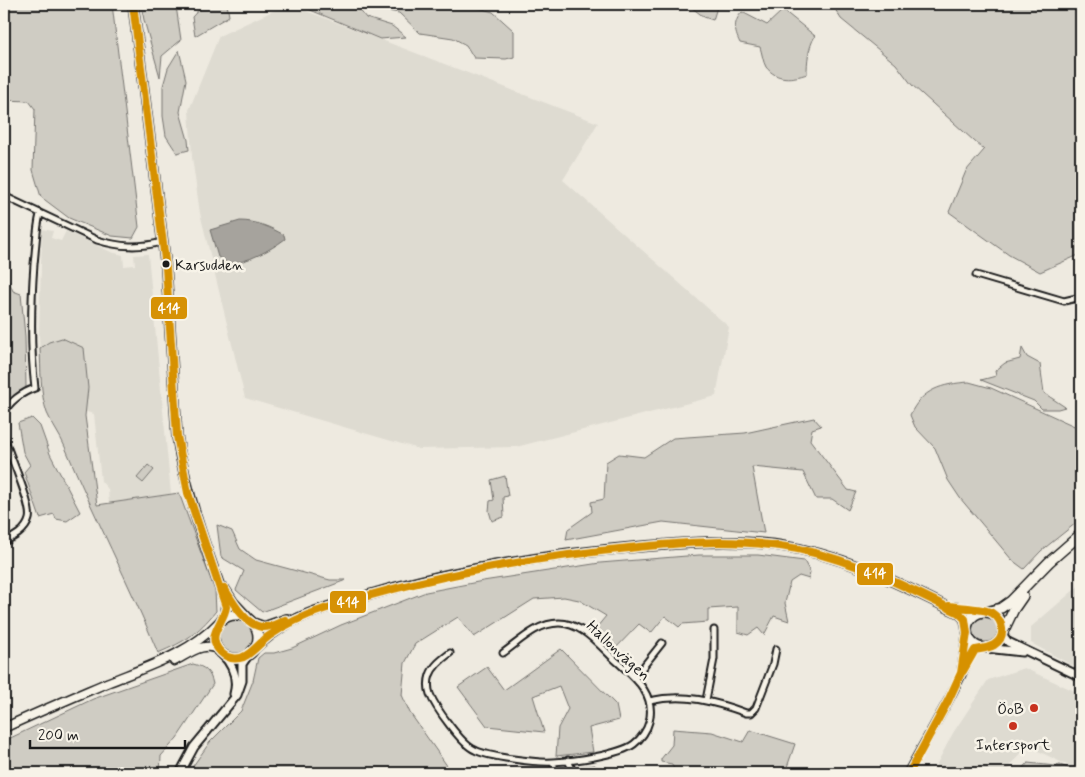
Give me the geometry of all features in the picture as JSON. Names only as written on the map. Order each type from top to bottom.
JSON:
[{"type":"highway","points":[[133,4],[170,312],[177,436],[188,493],[226,607],[225,614],[215,630],[215,645],[228,657],[236,658],[250,653],[280,628],[318,610],[406,584],[515,562],[598,550],[709,542],[776,545],[840,559],[879,574],[963,616],[967,632],[973,643],[984,647],[996,644],[1014,609],[1033,584],[1081,541]]},
{"type":"highway","points":[[967,632],[970,620],[975,614],[1001,608],[1011,602],[1049,562],[1081,534]]},
{"type":"highway","points":[[216,576],[233,602],[251,621],[256,630],[256,645],[250,653]]},
{"type":"highway","points":[[943,605],[994,614],[1002,623],[1003,633]]},
{"type":"highway","points":[[220,621],[228,616],[236,615],[243,616],[260,627],[267,627],[310,611],[318,610]]},
{"type":"main road","points":[[4,728],[82,693],[176,655],[199,640],[220,621]]},
{"type":"main road","points":[[961,674],[967,632]]},
{"type":"main road","points":[[4,733],[88,695],[174,661],[200,648],[213,647],[221,652]]},
{"type":"main road","points":[[909,772],[973,652],[984,647]]},
{"type":"street","points":[[4,196],[97,240],[113,245],[135,247],[162,242]]},
{"type":"street","points":[[4,414],[5,409],[22,394],[35,388],[33,374],[32,301],[36,234],[40,214]]},
{"type":"street","points":[[976,275],[1064,301],[1081,297]]},
{"type":"street","points":[[4,436],[26,496],[30,514],[25,527],[15,537],[4,542]]},
{"type":"street","name":"Hallonvägen","points":[[450,653],[434,668],[430,675],[429,691],[435,703],[463,742],[475,750],[489,755],[554,762],[621,750],[636,743],[645,732],[650,717],[646,691],[634,677],[580,629],[567,624],[550,624],[537,628],[503,653]]},
{"type":"street","points":[[706,700],[714,659],[714,630]]},
{"type":"street","points":[[1003,633],[1008,642],[1081,677]]},
{"type":"street","points":[[634,677],[662,643]]},
{"type":"street","points":[[984,647],[1032,654]]},
{"type":"street","points":[[649,701],[678,698],[706,700],[750,713],[756,708],[774,664],[776,649]]},
{"type":"street","points":[[221,652],[231,664],[235,677],[235,691],[230,704]]},
{"type":"street","points":[[180,773],[190,753],[239,691],[242,664],[250,653]]},
{"type":"street","points":[[568,760],[570,773]]},
{"type":"street","points":[[554,762],[554,773]]},
{"type":"shaded area","points":[[4,4],[112,4],[139,227],[133,238],[112,236],[69,218],[41,197],[33,170],[35,109],[29,101],[4,100]]},
{"type":"shaded area","points":[[141,4],[180,4],[176,6],[181,40],[162,56],[160,77],[144,20]]},
{"type":"shaded area","points":[[204,4],[227,4],[229,16],[195,36],[192,17]]},
{"type":"shaded area","points":[[288,4],[598,123],[563,180],[729,327],[716,396],[516,447],[419,449],[245,398],[200,213],[192,157],[189,110],[219,36]]},
{"type":"shaded area","points":[[306,4],[355,4],[366,18],[392,26],[406,37],[380,39],[308,9]]},
{"type":"shaded area","points":[[388,4],[465,4],[493,12],[514,31],[514,57],[506,59],[474,58],[466,45],[453,38],[420,33],[399,13],[388,11]]},
{"type":"shaded area","points":[[687,4],[718,4],[713,20],[704,17]]},
{"type":"shaded area","points":[[832,4],[1081,4],[1081,254],[1040,272],[1009,255],[949,212],[966,171],[984,150],[912,85],[896,64],[841,19]]},
{"type":"shaded area","points":[[783,10],[815,36],[809,50],[807,74],[790,78],[780,77],[770,72],[763,60],[760,47],[740,43],[736,31],[736,23],[742,12],[767,25]]},
{"type":"shaded area","points":[[179,50],[186,80],[180,112],[189,150],[177,153],[166,136],[163,116],[163,86],[168,68]]},
{"type":"shaded area","points":[[240,221],[257,223],[268,227],[284,235],[285,239],[258,255],[244,261],[229,264],[218,257],[210,230]]},
{"type":"shaded area","points":[[42,229],[53,231],[51,238],[61,241],[66,231],[111,252],[123,255],[124,266],[135,265],[134,255],[148,254],[171,494],[109,504],[108,489],[101,481],[94,414],[42,400],[39,335]]},
{"type":"shaded area","points":[[4,270],[13,291],[21,294],[25,336],[26,387],[4,408]]},
{"type":"shaded area","points":[[62,338],[84,348],[88,388],[85,416],[97,505],[179,493],[215,591],[216,611],[209,619],[190,636],[158,653],[63,443],[47,413],[42,389],[40,348],[49,342]]},
{"type":"shaded area","points":[[1022,348],[1027,357],[1040,364],[1044,393],[1065,407],[1042,409],[1034,401],[981,380],[996,376],[995,371],[1005,363],[1020,359]]},
{"type":"shaded area","points":[[969,382],[991,388],[1081,429],[1081,519],[1041,551],[1024,569],[1012,560],[960,498],[948,480],[935,448],[915,427],[910,415],[920,399],[934,389],[950,384]]},
{"type":"shaded area","points":[[32,418],[40,426],[50,454],[80,512],[67,521],[56,519],[54,514],[40,518],[24,472],[30,465],[23,452],[18,423]]},
{"type":"shaded area","points":[[814,418],[821,426],[812,429],[810,440],[848,490],[856,492],[848,510],[832,499],[816,499],[803,472],[752,467],[764,533],[663,522],[566,540],[568,529],[592,512],[591,502],[604,499],[606,462],[619,454],[644,457],[673,438],[745,433]]},
{"type":"shaded area","points":[[148,465],[154,470],[143,483],[137,478]]},
{"type":"shaded area","points":[[505,476],[508,496],[503,497],[504,517],[492,521],[489,511],[490,501],[494,500],[491,480]]},
{"type":"shaded area","points":[[217,525],[232,531],[240,549],[256,560],[330,580],[346,580],[262,612],[236,590],[244,571],[221,557]]},
{"type":"shaded area","points":[[699,555],[758,555],[804,561],[810,572],[809,579],[799,576],[790,582],[785,603],[789,621],[774,616],[764,635],[758,628],[748,635],[738,632],[738,607],[708,609],[708,622],[682,624],[679,627],[665,616],[651,633],[639,624],[612,652],[592,633],[606,616],[579,600],[564,597],[534,599],[474,637],[458,617],[415,644],[405,663],[402,695],[410,713],[450,770],[449,773],[188,773],[210,742],[241,711],[253,681],[258,658],[264,653],[274,653],[292,648],[341,625],[426,592],[600,563]]},
{"type":"shaded area","points":[[1081,584],[1081,670],[1031,643],[1031,627]]},
{"type":"shaded area","points":[[985,616],[994,620],[998,629],[994,638],[985,642],[976,638],[972,629],[976,620]]},
{"type":"shaded area","points":[[236,619],[243,620],[248,624],[252,629],[252,643],[248,648],[243,652],[236,653],[229,652],[224,648],[220,643],[219,636],[220,629],[224,624],[229,620]]},
{"type":"shaded area","points":[[561,649],[616,705],[619,720],[589,728],[593,752],[556,756],[558,728],[568,709],[559,686],[533,696],[544,732],[487,726],[458,687],[487,667],[504,690]]},
{"type":"shaded area","points":[[193,664],[206,670],[213,684],[177,738],[161,756],[160,773],[4,773],[4,741],[93,699]]},
{"type":"shaded area","points":[[1024,668],[1081,694],[1081,772],[1028,746],[1010,765],[1009,773],[932,773],[953,733],[988,680]]},
{"type":"shaded area","points":[[673,729],[712,732],[743,742],[750,730],[795,744],[785,773],[675,773],[672,764],[661,762],[661,759],[672,745]]},
{"type":"shaded area","points":[[1028,763],[1060,765],[1081,773],[1019,773]]},
{"type":"shaded area","points":[[595,765],[596,773],[578,773],[578,767]]},
{"type":"transit line","name":"414","points":[[133,4],[166,268],[177,436],[188,493],[226,607],[214,638],[218,649],[225,656],[241,658],[250,653],[269,636],[296,620],[317,611],[399,587],[475,570],[590,552],[692,543],[756,543],[798,549],[840,560],[880,576],[959,613],[965,619],[967,633],[961,673],[909,773]]},
{"type":"transit line","name":"414","points":[[224,588],[240,612],[250,622],[262,627],[268,627],[285,620]]},
{"type":"transit line","name":"414","points":[[949,606],[988,611],[996,616],[1001,624],[1002,633],[998,642],[990,647],[975,650],[963,671]]},
{"type":"place","name":"Karsudden","points":[[166,264]]},
{"type":"place","name":"ÖoB","points":[[1034,708]]},
{"type":"place","name":"Intersport","points":[[1013,726]]}]
